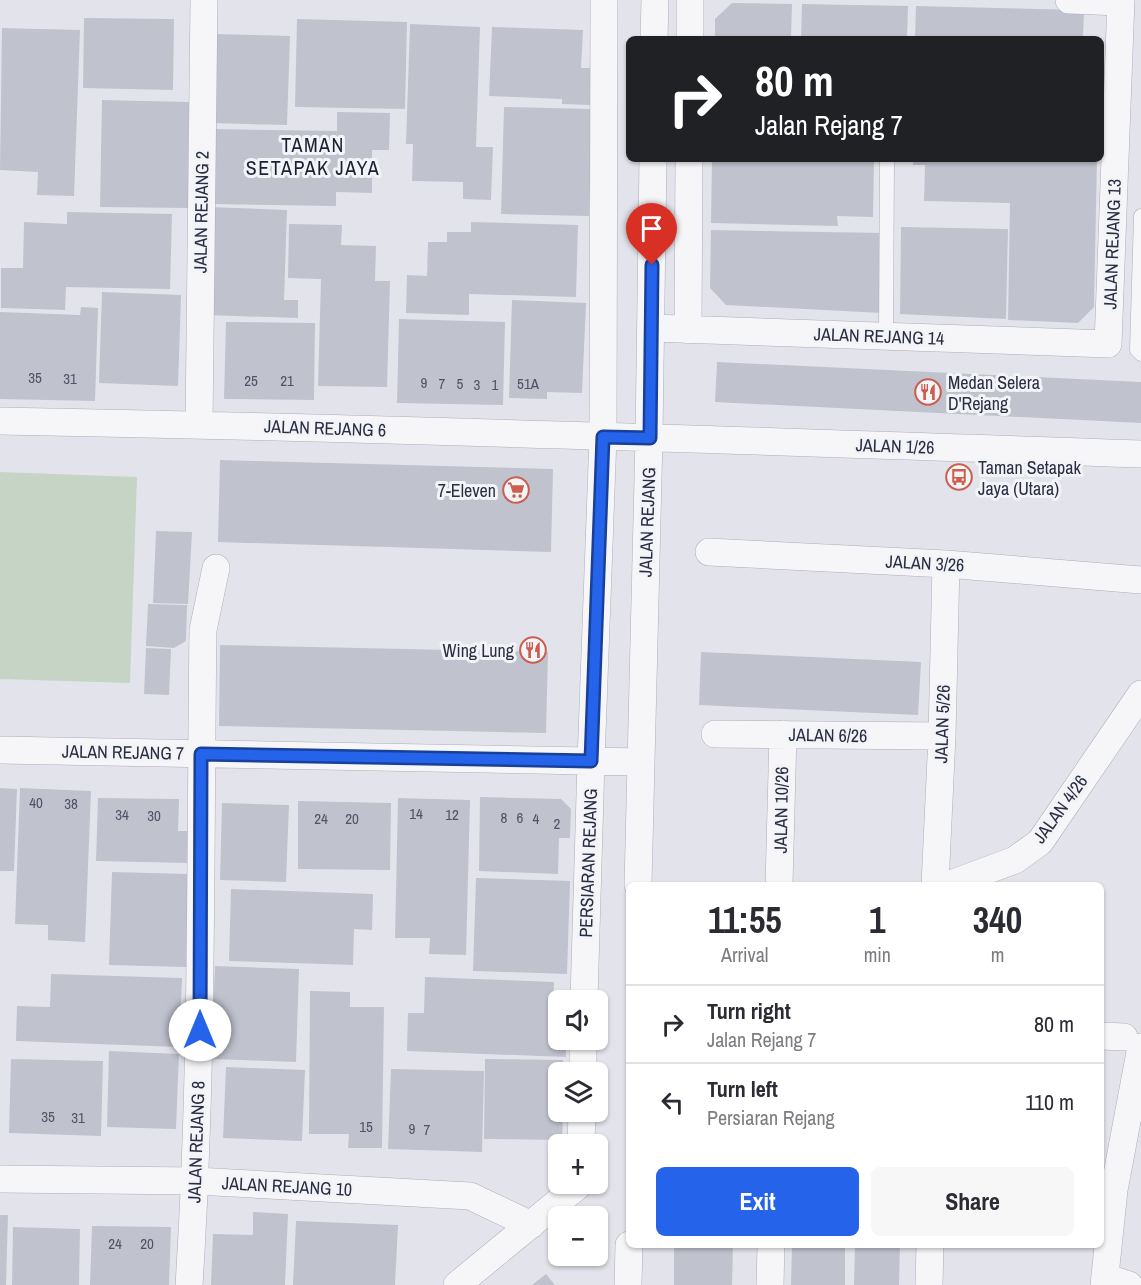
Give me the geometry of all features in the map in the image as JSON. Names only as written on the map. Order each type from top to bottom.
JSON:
[{"type":"street","name":"JALAN REJANG 2","points":[[199,425],[204,0]]},
{"type":"street","name":"PERSIARAN REJANG","points":[[584,990],[603,437],[604,0]]},
{"type":"street","points":[[654,36],[655,0]]},
{"type":"street","points":[[690,0],[690,36]]},
{"type":"street","points":[[1069,0],[1121,1]]},
{"type":"street","name":"JALAN REJANG 13","points":[[1108,344],[1121,1]]},
{"type":"street","name":"JALAN REJANG","points":[[638,882],[650,438],[653,162]]},
{"type":"street","points":[[688,330],[689,162]]},
{"type":"street","name":"JALAN REJANG 14","points":[[651,328],[1108,344]]},
{"type":"street","name":"JALAN REJANG 6","points":[[0,421],[650,438]]},
{"type":"street","name":"JALAN 1/26","points":[[650,438],[1141,454]]},
{"type":"street","name":"JALAN 3/26","points":[[708,552],[946,564],[1141,580]]},
{"type":"street","name":"JALAN 5/26","points":[[935,882],[942,736],[946,564]]},
{"type":"street","name":"JALAN REJANG 8","points":[[189,1285],[196,1181],[200,1041],[203,630],[216,568]]},
{"type":"street","name":"JALAN 4/26","points":[[956,882],[1015,860],[1040,842],[1141,694]]},
{"type":"street","name":"JALAN 6/26","points":[[715,734],[942,736]]},
{"type":"street","name":"JALAN 10/26","points":[[779,882],[783,734]]},
{"type":"street","name":"JALAN REJANG 7","points":[[0,750],[641,762]]},
{"type":"street","points":[[1113,1282],[1107,1190],[1136,1102],[1122,1040]]},
{"type":"street","name":"JALAN REJANG 10","points":[[0,1179],[196,1181],[470,1196],[531,1225]]},
{"type":"street","points":[[457,1285],[568,1194]]},
{"type":"street","points":[[628,1285],[629,1248]]},
{"type":"street","points":[[770,1285],[771,1248]]},
{"type":"street","points":[[929,1285],[930,1248]]},
{"type":"lane","points":[[886,336],[887,162]]},
{"type":"lane","points":[[1141,216],[1137,350],[1141,354]]},
{"type":"green space","points":[[0,472],[137,477],[130,683],[0,679]]},
{"type":"building","points":[[732,3],[792,4],[791,36],[715,36],[715,19]]},
{"type":"building","points":[[802,4],[908,6],[907,36],[801,36]]},
{"type":"building","points":[[916,6],[1084,10],[1083,36],[915,36]]},
{"type":"building","points":[[84,18],[174,19],[173,90],[83,88]]},
{"type":"building","points":[[297,19],[407,22],[405,109],[295,107]]},
{"type":"building","points":[[410,24],[480,27],[476,147],[493,147],[491,200],[463,199],[463,182],[412,181],[413,144],[406,144]]},
{"type":"building","points":[[492,27],[583,30],[581,68],[592,68],[591,105],[562,104],[562,99],[489,96]]},
{"type":"building","points":[[2,28],[80,30],[74,196],[37,195],[38,172],[0,170]]},
{"type":"building","points":[[214,34],[290,36],[287,125],[211,123]]},
{"type":"building","points":[[102,100],[189,102],[188,208],[100,207]]},
{"type":"building","points":[[504,107],[592,109],[589,216],[501,214]]},
{"type":"building","points":[[337,112],[390,113],[389,150],[372,150],[372,193],[336,192],[336,206],[209,204],[210,129],[337,131]]},
{"type":"building","points":[[712,162],[874,162],[873,217],[837,216],[838,226],[711,223]]},
{"type":"building","points":[[913,162],[1097,162],[1094,307],[1078,323],[1008,320],[1010,203],[924,201],[925,165],[913,165]]},
{"type":"building","points":[[209,207],[287,210],[284,300],[298,300],[298,318],[205,315]]},
{"type":"building","points":[[67,212],[172,214],[170,289],[66,287],[65,310],[1,308],[1,268],[23,268],[24,222],[67,224]]},
{"type":"building","points":[[471,222],[578,225],[576,297],[469,294],[469,315],[406,313],[407,275],[427,276],[428,242],[447,242],[447,232],[471,232]]},
{"type":"building","points":[[289,224],[342,225],[341,245],[376,246],[375,281],[390,281],[387,387],[318,386],[321,279],[288,278]]},
{"type":"building","points":[[901,227],[1008,229],[1006,319],[900,314]]},
{"type":"building","points":[[711,230],[884,233],[882,313],[726,305],[710,288]]},
{"type":"building","points":[[102,292],[181,295],[178,386],[99,383]]},
{"type":"building","points":[[512,300],[586,303],[582,393],[547,392],[547,399],[509,398]]},
{"type":"building","points":[[81,307],[98,308],[95,401],[0,399],[0,312],[80,315]]},
{"type":"building","points":[[399,319],[505,322],[503,405],[397,403]]},
{"type":"building","points":[[226,322],[315,323],[314,400],[224,399]]},
{"type":"building","name":"Medan Selera D'Rejang","points":[[717,362],[1141,382],[1141,423],[715,402]]},
{"type":"building","points":[[220,460],[553,469],[551,552],[218,542]]},
{"type":"building","points":[[156,531],[192,532],[188,604],[153,603]]},
{"type":"building","points":[[148,604],[187,605],[186,641],[174,648],[146,646]]},
{"type":"building","points":[[220,645],[548,652],[546,733],[219,726]]},
{"type":"building","points":[[146,648],[171,649],[169,695],[144,694]]},
{"type":"building","points":[[701,652],[921,662],[918,715],[699,705]]},
{"type":"building","points":[[0,788],[17,789],[14,871],[0,871]]},
{"type":"building","points":[[20,788],[91,791],[85,942],[48,940],[48,925],[15,924]]},
{"type":"building","points":[[480,797],[561,799],[571,809],[570,838],[559,838],[558,874],[479,871]]},
{"type":"building","points":[[98,798],[179,799],[178,831],[189,831],[189,863],[96,861]]},
{"type":"building","points":[[398,798],[470,800],[466,955],[429,954],[430,938],[395,938]]},
{"type":"building","points":[[298,801],[391,803],[390,870],[298,869]]},
{"type":"building","points":[[222,803],[289,805],[286,882],[220,880]]},
{"type":"building","points":[[112,872],[188,874],[186,967],[109,965]]},
{"type":"building","points":[[476,878],[570,881],[567,974],[473,971]]},
{"type":"building","points":[[231,889],[373,894],[372,930],[354,929],[353,965],[229,961]]},
{"type":"building","points":[[215,966],[299,969],[296,1062],[211,1059]]},
{"type":"building","points":[[51,974],[182,978],[179,1047],[16,1041],[17,1006],[50,1007]]},
{"type":"building","points":[[425,977],[554,982],[554,990],[548,990],[548,1050],[566,1050],[566,1057],[407,1051],[408,1013],[424,1013]]},
{"type":"building","points":[[310,991],[350,992],[350,1007],[384,1007],[382,1148],[348,1148],[349,1134],[309,1134]]},
{"type":"building","points":[[109,1051],[179,1054],[176,1129],[107,1127]]},
{"type":"building","points":[[11,1059],[103,1061],[101,1136],[9,1133]]},
{"type":"building","points":[[485,1059],[563,1060],[563,1062],[548,1062],[548,1122],[563,1122],[562,1134],[548,1134],[548,1140],[484,1139]]},
{"type":"building","points":[[226,1067],[305,1070],[302,1141],[223,1138]]},
{"type":"building","points":[[391,1069],[484,1071],[482,1152],[388,1149]]},
{"type":"building","points":[[253,1212],[288,1214],[285,1285],[211,1285],[213,1234],[253,1235]]},
{"type":"building","points":[[0,1215],[8,1215],[6,1285],[0,1285]]},
{"type":"building","points":[[296,1221],[398,1225],[395,1285],[293,1285]]},
{"type":"building","points":[[92,1226],[171,1227],[169,1285],[90,1285]]},
{"type":"building","points":[[13,1227],[80,1229],[79,1285],[12,1285]]},
{"type":"building","points":[[674,1248],[733,1248],[732,1285],[674,1285]]},
{"type":"building","points":[[792,1248],[845,1248],[845,1285],[791,1285]]},
{"type":"building","points":[[855,1248],[900,1248],[899,1285],[854,1285]]},
{"type":"building","points":[[546,1274],[555,1285],[532,1285]]},
{"type":"place","name":"Medan Selera D'Rejang","points":[[928,392]]},
{"type":"place","name":"Taman Setapak Jaya (Utara)","points":[[959,477]]},
{"type":"place","name":"7-Eleven","points":[[516,490]]},
{"type":"place","name":"Wing Lung","points":[[533,650]]},
{"type":"district","name":"TAMAN SETAPAK JAYA","points":[[313,156]]},
{"type":"route","points":[[200,1030],[201,754],[591,761],[603,437],[650,438],[652,265]]}]
